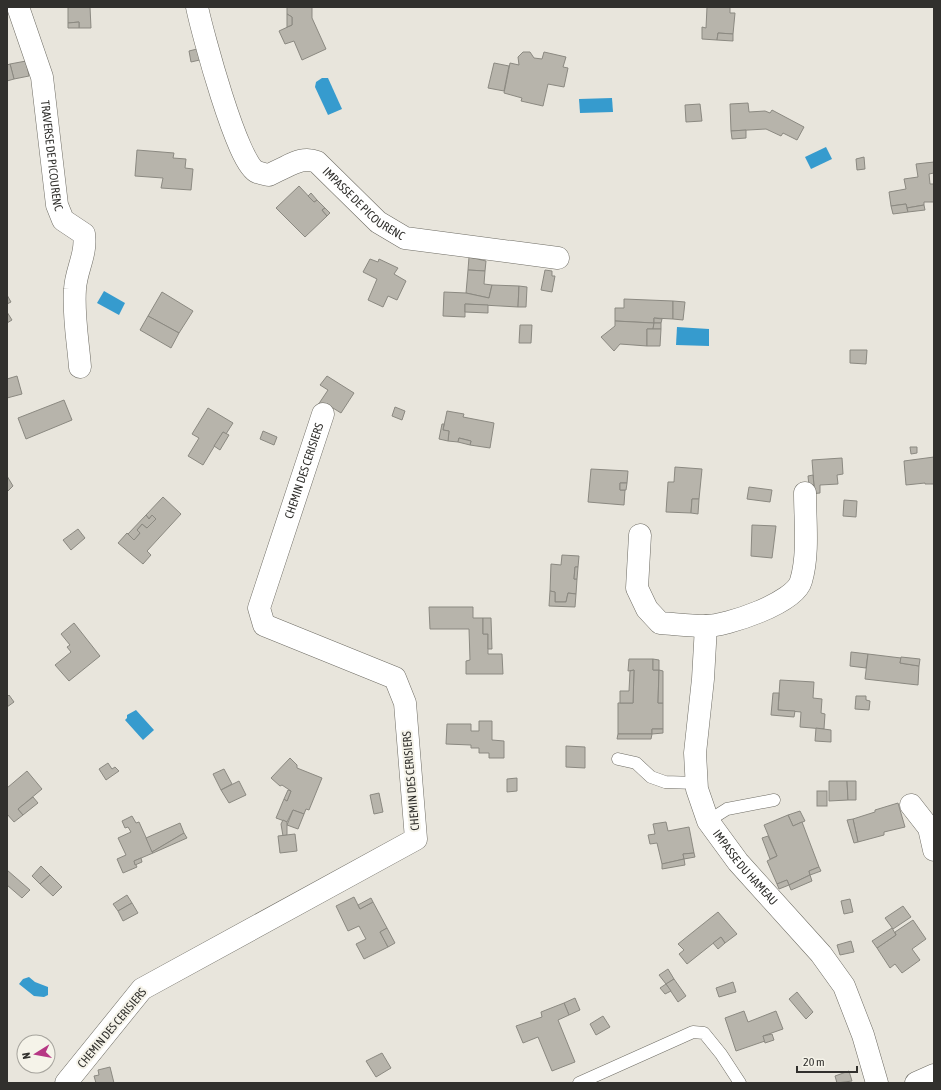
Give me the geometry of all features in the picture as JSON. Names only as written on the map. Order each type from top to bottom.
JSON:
[{"type":"street","name":"TRAVERSE DE PICOURENC","points":[[18,7],[42,77],[57,205],[63,220],[84,234],[86,245],[75,287],[75,315],[80,367]]},
{"type":"street","name":"IMPASSE DE PICOURENC","points":[[197,7],[207,50],[222,96],[246,161],[254,171],[269,175],[301,160],[317,162],[378,222],[405,238],[558,258]]},
{"type":"street","name":"CHEMIN DES CERISIERS","points":[[66,1083],[142,989],[416,839],[404,703],[394,678],[264,625],[259,608],[323,414]]},
{"type":"street","points":[[640,535],[637,588],[646,609],[660,623],[706,626],[737,620],[794,593],[801,582],[805,552],[805,493]]},
{"type":"street","name":"IMPASSE DU HAMEAU","points":[[706,626],[703,678],[695,753],[697,789],[708,821],[738,862],[821,954],[844,986],[863,1035],[878,1083]]},
{"type":"street","points":[[911,805],[929,828],[934,850]]},
{"type":"street","points":[[916,1083],[934,1075]]},
{"type":"lane","points":[[618,759],[636,763],[651,777],[666,782],[696,783]]},
{"type":"lane","points":[[708,821],[727,810],[774,800]]},
{"type":"lane","points":[[579,1083],[693,1032],[704,1033],[721,1054],[740,1083]]},
{"type":"water","points":[[322,78],[328,78],[342,109],[328,115],[315,87],[316,82]]},
{"type":"water","points":[[612,98],[613,112],[580,113],[579,99]]},
{"type":"water","points":[[826,147],[832,159],[811,169],[805,157]]},
{"type":"water","points":[[104,291],[125,303],[119,315],[97,303]]},
{"type":"water","points":[[677,327],[709,329],[709,346],[676,345]]},
{"type":"water","points":[[136,710],[154,730],[143,740],[125,720],[127,715]]},
{"type":"water","points":[[29,977],[35,982],[48,987],[48,995],[44,997],[34,996],[19,984],[23,979]]},
{"type":"building","points":[[68,7],[90,7],[91,28],[79,28],[79,22],[68,23]]},
{"type":"building","points":[[287,7],[312,7],[312,18],[326,49],[302,60],[294,41],[285,44],[279,31],[292,25],[292,17],[287,14]]},
{"type":"building","points":[[707,7],[730,7],[730,13],[735,13],[733,34],[718,33],[717,40],[702,39],[702,27],[706,28]]},
{"type":"building","points":[[287,14],[292,17],[292,25],[287,27]]},
{"type":"building","points":[[79,22],[79,28],[68,28],[68,23]]},
{"type":"building","points":[[718,33],[733,34],[733,41],[717,40]]},
{"type":"building","points":[[201,48],[204,59],[191,62],[189,51]]},
{"type":"building","points":[[523,52],[530,52],[534,58],[542,59],[544,52],[566,57],[563,67],[568,68],[564,87],[548,84],[543,106],[521,101],[522,98],[504,93],[510,63],[519,65],[518,57]]},
{"type":"building","points":[[26,61],[29,76],[14,79],[10,64]]},
{"type":"building","points":[[494,63],[509,66],[504,91],[488,88]]},
{"type":"building","points":[[10,64],[14,79],[7,81],[7,65]]},
{"type":"building","points":[[748,103],[749,112],[765,111],[770,113],[772,110],[804,127],[797,140],[783,133],[781,136],[766,129],[731,131],[730,104]]},
{"type":"building","points":[[700,104],[702,121],[686,122],[685,105]]},
{"type":"building","points":[[746,130],[746,138],[732,139],[731,131]]},
{"type":"building","points":[[137,150],[174,153],[173,158],[186,159],[185,168],[193,169],[191,190],[161,188],[163,178],[135,176]]},
{"type":"building","points":[[864,157],[865,169],[857,170],[856,159]]},
{"type":"building","points":[[934,162],[934,173],[929,174],[930,184],[934,184],[934,202],[924,202],[924,205],[907,208],[906,204],[891,206],[889,192],[906,189],[904,179],[918,177],[916,164]]},
{"type":"building","points":[[299,186],[314,202],[317,200],[325,208],[322,210],[327,216],[305,237],[276,208]]},
{"type":"building","points":[[311,193],[317,200],[314,202],[308,196]]},
{"type":"building","points":[[906,204],[908,212],[893,214],[891,206]]},
{"type":"building","points":[[924,205],[925,210],[908,212],[907,208]]},
{"type":"building","points":[[325,208],[330,213],[327,216],[322,210]]},
{"type":"building","points":[[469,257],[486,261],[485,271],[468,270]]},
{"type":"building","points":[[370,259],[378,262],[379,259],[398,268],[394,274],[406,281],[397,300],[388,296],[383,307],[368,300],[377,279],[363,272]]},
{"type":"building","points":[[468,270],[485,271],[484,284],[492,285],[489,298],[466,293]]},
{"type":"building","points":[[545,270],[552,271],[552,276],[555,276],[552,292],[541,290]]},
{"type":"building","points":[[492,285],[519,286],[518,307],[465,304],[465,317],[443,316],[444,292],[466,293],[489,298]]},
{"type":"building","points":[[519,286],[527,287],[526,307],[518,307]]},
{"type":"building","points":[[162,292],[193,311],[179,333],[148,316]]},
{"type":"building","points":[[7,295],[11,302],[7,304]]},
{"type":"building","points":[[624,299],[673,301],[673,319],[654,318],[654,323],[615,321],[615,308],[624,308]]},
{"type":"building","points":[[673,301],[685,302],[683,320],[673,319]]},
{"type":"building","points":[[465,304],[488,305],[488,313],[465,312]]},
{"type":"building","points":[[7,312],[12,320],[7,323]]},
{"type":"building","points":[[148,316],[179,333],[171,348],[140,330]]},
{"type":"building","points":[[654,318],[662,319],[661,323],[654,323]]},
{"type":"building","points":[[615,321],[654,323],[653,329],[647,329],[647,346],[620,344],[614,351],[601,337],[615,326]]},
{"type":"building","points":[[654,323],[661,323],[661,329],[653,329]]},
{"type":"building","points":[[520,325],[532,325],[531,343],[519,343]]},
{"type":"building","points":[[647,329],[661,329],[660,346],[647,346]]},
{"type":"building","points":[[850,350],[867,350],[866,364],[850,363]]},
{"type":"building","points":[[17,376],[22,394],[7,398],[7,379]]},
{"type":"building","points":[[327,376],[354,393],[341,413],[333,408],[330,412],[318,405],[328,390],[320,385]]},
{"type":"building","points":[[64,400],[72,420],[26,439],[18,418]]},
{"type":"building","points":[[395,407],[405,411],[402,420],[392,416]]},
{"type":"building","points":[[208,408],[233,423],[226,434],[223,432],[203,465],[188,456],[199,438],[192,434]]},
{"type":"building","points":[[447,411],[464,414],[463,417],[494,423],[490,448],[470,445],[471,441],[459,438],[458,442],[448,441],[449,431],[443,430]]},
{"type":"building","points":[[442,424],[444,424],[443,430],[449,431],[448,441],[439,439]]},
{"type":"building","points":[[263,431],[277,437],[274,445],[260,439]]},
{"type":"building","points":[[223,432],[229,435],[220,450],[214,446]]},
{"type":"building","points":[[459,438],[471,441],[470,445],[458,442]]},
{"type":"building","points":[[910,447],[917,447],[917,453],[911,454]]},
{"type":"building","points":[[934,457],[934,484],[925,483],[906,485],[904,461]]},
{"type":"building","points":[[842,458],[843,474],[837,475],[838,484],[820,485],[820,493],[810,494],[809,486],[814,486],[812,460]]},
{"type":"building","points":[[675,467],[702,469],[699,499],[692,499],[691,513],[666,512],[668,482],[674,482]]},
{"type":"building","points":[[591,469],[628,471],[627,483],[620,483],[620,490],[625,490],[624,505],[588,502]]},
{"type":"building","points":[[813,475],[814,486],[809,486],[808,476]]},
{"type":"building","points":[[7,476],[13,486],[7,492]]},
{"type":"building","points":[[620,483],[627,483],[626,490],[620,490]]},
{"type":"building","points":[[749,487],[772,490],[770,502],[747,499]]},
{"type":"building","points":[[163,497],[181,514],[147,551],[151,555],[143,564],[118,543],[127,533],[134,540],[140,533],[137,530],[142,524],[147,528],[156,519],[152,515],[149,519],[146,515]]},
{"type":"building","points":[[692,499],[699,499],[698,514],[691,513]]},
{"type":"building","points":[[844,500],[857,501],[856,517],[843,516]]},
{"type":"building","points":[[146,515],[149,519],[152,515],[156,519],[147,528],[142,524],[137,530],[140,533],[134,540],[128,534]]},
{"type":"building","points":[[752,525],[776,526],[772,558],[751,556]]},
{"type":"building","points":[[78,529],[85,538],[71,550],[63,540]]},
{"type":"building","points":[[562,555],[579,556],[578,567],[575,567],[574,579],[577,579],[576,594],[568,593],[566,602],[555,602],[555,592],[550,591],[551,564],[561,565]]},
{"type":"building","points":[[575,567],[578,567],[577,579],[574,579]]},
{"type":"building","points":[[550,591],[555,592],[555,602],[566,602],[568,593],[576,594],[575,607],[549,606]]},
{"type":"building","points":[[429,607],[473,607],[473,618],[483,618],[483,634],[488,634],[488,654],[502,654],[503,674],[466,674],[466,661],[470,660],[469,629],[430,629]]},
{"type":"building","points":[[483,618],[491,618],[492,649],[488,649],[488,634],[483,634]]},
{"type":"building","points":[[74,623],[100,656],[69,681],[55,665],[71,652],[67,647],[70,645],[61,634]]},
{"type":"building","points":[[851,652],[868,654],[866,668],[850,666]]},
{"type":"building","points":[[868,654],[901,658],[900,663],[919,666],[918,685],[865,679]]},
{"type":"building","points":[[901,657],[920,659],[919,666],[900,663]]},
{"type":"building","points":[[629,659],[653,659],[653,670],[659,670],[658,703],[663,703],[663,729],[652,729],[652,734],[618,734],[618,703],[633,703],[634,670],[628,671]]},
{"type":"building","points":[[653,659],[659,660],[659,670],[653,670]]},
{"type":"building","points":[[634,670],[633,703],[620,703],[620,691],[629,691],[630,671]]},
{"type":"building","points":[[659,670],[663,671],[663,703],[658,703]]},
{"type":"building","points":[[780,680],[814,682],[813,698],[822,699],[821,713],[825,714],[824,729],[800,727],[801,712],[778,710]]},
{"type":"building","points":[[773,693],[779,693],[778,710],[795,711],[794,717],[771,715]]},
{"type":"building","points":[[9,695],[14,702],[7,707],[7,697]]},
{"type":"building","points":[[856,696],[866,696],[866,700],[870,701],[869,710],[855,709]]},
{"type":"building","points":[[479,721],[492,721],[492,740],[504,741],[504,758],[489,758],[489,753],[479,753],[479,748],[471,748],[471,745],[446,744],[447,724],[471,724],[471,731],[479,731]]},
{"type":"building","points":[[816,728],[831,730],[831,742],[815,741]]},
{"type":"building","points":[[652,729],[663,729],[663,733],[652,734]]},
{"type":"building","points":[[618,734],[652,734],[651,739],[617,739]]},
{"type":"building","points":[[566,746],[585,747],[585,768],[566,767]]},
{"type":"building","points":[[290,758],[297,765],[297,768],[322,778],[309,810],[306,809],[304,814],[293,810],[287,822],[276,818],[284,799],[287,801],[291,791],[282,785],[280,786],[271,778]]},
{"type":"building","points":[[108,763],[112,769],[115,767],[119,771],[106,780],[99,769]]},
{"type":"building","points":[[224,769],[232,784],[221,790],[213,774]]},
{"type":"building","points":[[27,771],[42,789],[18,809],[23,815],[14,822],[7,814],[7,788]]},
{"type":"building","points":[[517,778],[517,791],[507,792],[507,779]]},
{"type":"building","points":[[239,781],[246,795],[229,803],[221,790]]},
{"type":"building","points":[[829,781],[847,781],[848,800],[829,801]]},
{"type":"building","points":[[847,781],[856,781],[856,800],[848,800]]},
{"type":"building","points":[[288,790],[291,791],[287,801],[284,799]]},
{"type":"building","points":[[817,791],[827,791],[827,806],[817,806]]},
{"type":"building","points":[[379,793],[383,812],[374,814],[370,795]]},
{"type":"building","points":[[33,797],[38,803],[23,815],[18,809]]},
{"type":"building","points":[[898,803],[905,827],[884,832],[884,835],[858,842],[853,819]]},
{"type":"building","points":[[293,810],[304,814],[298,829],[287,825]]},
{"type":"building","points":[[800,811],[805,821],[793,826],[788,815]]},
{"type":"building","points":[[788,815],[793,826],[802,822],[819,867],[809,871],[810,875],[789,885],[787,880],[777,884],[767,861],[777,856],[764,825]]},
{"type":"building","points":[[132,816],[136,823],[139,822],[153,853],[134,861],[137,867],[123,873],[117,859],[126,855],[118,838],[131,832],[128,827],[125,828],[122,821]]},
{"type":"building","points":[[853,819],[858,842],[854,843],[847,820]]},
{"type":"building","points":[[283,820],[287,822],[287,835],[283,836],[281,824]]},
{"type":"building","points":[[666,822],[668,831],[689,827],[694,853],[683,854],[684,859],[662,864],[657,843],[650,844],[648,835],[655,834],[653,824]]},
{"type":"building","points":[[180,823],[184,833],[152,852],[146,838]]},
{"type":"building","points":[[184,833],[187,838],[153,853],[152,852]]},
{"type":"building","points":[[295,834],[297,851],[280,853],[278,836]]},
{"type":"building","points":[[768,836],[777,856],[770,859],[762,838]]},
{"type":"building","points":[[694,853],[695,857],[684,859],[683,854]]},
{"type":"building","points":[[141,858],[142,862],[135,865],[134,861]]},
{"type":"building","points":[[684,859],[685,865],[662,869],[662,864]]},
{"type":"building","points":[[41,866],[50,875],[40,884],[32,876]]},
{"type":"building","points":[[819,867],[821,871],[810,875],[809,871]]},
{"type":"building","points":[[7,870],[30,890],[22,898],[7,885]]},
{"type":"building","points":[[50,875],[62,887],[53,896],[40,884]]},
{"type":"building","points":[[810,875],[812,881],[791,890],[789,885]]},
{"type":"building","points":[[787,880],[789,885],[779,889],[777,884]]},
{"type":"building","points":[[127,895],[132,903],[118,911],[113,904]]},
{"type":"building","points":[[354,897],[360,909],[373,902],[387,928],[380,932],[388,947],[364,959],[356,944],[366,939],[359,926],[348,931],[336,906]]},
{"type":"building","points":[[371,898],[373,902],[360,909],[358,905]]},
{"type":"building","points":[[850,899],[853,912],[844,914],[841,901]]},
{"type":"building","points":[[132,903],[138,913],[123,921],[118,911]]},
{"type":"building","points":[[903,906],[911,917],[893,929],[885,918]]},
{"type":"building","points":[[718,912],[737,934],[725,943],[721,937],[687,964],[679,954],[684,950],[678,944]]},
{"type":"building","points":[[913,920],[926,939],[912,949],[920,960],[902,973],[895,964],[890,968],[877,948],[896,935],[895,932]]},
{"type":"building","points":[[387,928],[395,943],[388,947],[380,932]]},
{"type":"building","points":[[892,928],[896,935],[877,948],[872,941]]},
{"type":"building","points":[[721,937],[725,943],[718,949],[713,943]]},
{"type":"building","points":[[851,941],[854,952],[840,955],[837,945]]},
{"type":"building","points":[[668,969],[674,979],[666,984],[659,975]]},
{"type":"building","points":[[674,979],[686,996],[678,1002],[666,984]]},
{"type":"building","points":[[733,982],[736,992],[719,997],[716,988]]},
{"type":"building","points":[[666,984],[671,991],[665,994],[660,988]]},
{"type":"building","points":[[797,992],[813,1012],[806,1019],[789,999]]},
{"type":"building","points":[[575,998],[580,1010],[569,1015],[564,1003]]},
{"type":"building","points":[[564,1003],[569,1015],[558,1020],[575,1062],[552,1071],[538,1037],[523,1043],[516,1026],[542,1017],[541,1012]]},
{"type":"building","points":[[744,1011],[748,1022],[776,1011],[783,1029],[763,1036],[765,1041],[736,1051],[725,1018]]},
{"type":"building","points":[[603,1016],[610,1027],[596,1035],[590,1024]]},
{"type":"building","points":[[772,1034],[774,1040],[765,1043],[763,1036]]},
{"type":"building","points":[[382,1053],[391,1068],[376,1077],[366,1061]]},
{"type":"building","points":[[110,1067],[114,1083],[96,1083],[94,1076],[99,1075],[98,1070]]},
{"type":"building","points":[[849,1071],[852,1081],[837,1083],[835,1076]]}]
